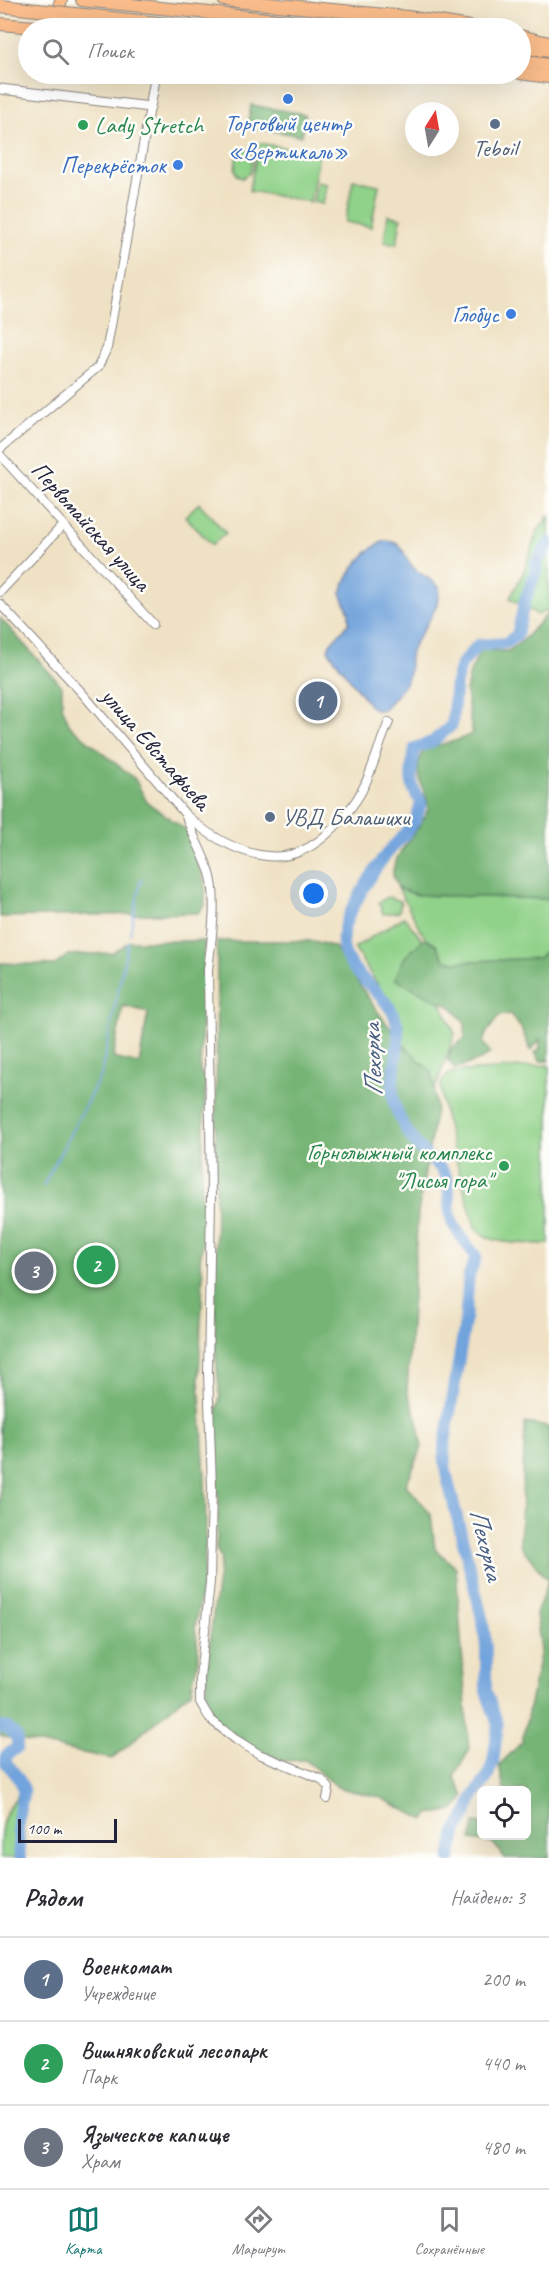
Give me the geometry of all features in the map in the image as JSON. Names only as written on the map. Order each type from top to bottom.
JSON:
[{"type":"main road","points":[[61,0],[59,12],[61,18]]},
{"type":"main road","points":[[82,0],[251,18]]},
{"type":"main road","points":[[224,0],[413,18]]},
{"type":"main road","points":[[0,6],[110,18]]},
{"type":"main road","points":[[0,24],[18,26]]},
{"type":"main road","points":[[531,39],[549,43]]},
{"type":"main road","points":[[531,49],[549,51]]},
{"type":"main road","points":[[531,63],[549,65]]},
{"type":"main road","points":[[531,75],[549,77]]},
{"type":"street","points":[[0,449],[98,367],[107,348],[154,84]]},
{"type":"street","points":[[0,89],[150,107]]},
{"type":"street","name":"Первомайская улица","points":[[0,455],[153,624]]},
{"type":"street","points":[[0,592],[63,525]]},
{"type":"street","name":"улица Евстафьева","points":[[0,604],[83,694],[184,814],[199,827],[229,845],[252,853],[274,855],[297,853],[331,831],[355,802],[366,782],[389,722]]},
{"type":"street","points":[[184,814],[210,873],[213,888],[212,944],[208,970],[211,1187],[208,1373],[212,1537],[210,1582],[200,1677],[200,1702],[210,1719],[259,1754],[321,1779],[329,1788],[327,1799]]},
{"type":"green space","points":[[251,105],[305,114],[302,136],[248,127]]},
{"type":"green space","points":[[259,143],[319,154],[310,202],[249,191]]},
{"type":"green space","points":[[245,149],[251,151],[253,158],[250,173],[242,178],[237,175],[235,169],[237,153]]},
{"type":"green space","points":[[353,180],[379,185],[371,227],[345,222]]},
{"type":"green space","points":[[317,182],[327,184],[323,204],[313,202]]},
{"type":"green space","points":[[388,215],[401,218],[397,244],[384,242]]},
{"type":"green space","points":[[199,503],[226,533],[212,545],[185,516]]},
{"type":"green space","points":[[549,516],[549,609],[538,615],[510,598],[523,573],[537,532]]},
{"type":"green space","points":[[549,612],[549,899],[417,895],[398,888],[393,875],[397,859],[428,809],[418,774],[418,764],[423,751],[462,739],[472,733],[466,692],[470,672],[481,650],[508,651],[522,641]]},
{"type":"green space","points":[[0,618],[62,686],[62,706],[70,726],[135,779],[147,802],[186,830],[205,884],[205,905],[198,913],[0,917]]},
{"type":"green space","points":[[398,888],[417,895],[549,899],[549,948],[539,958],[445,961],[436,944],[425,938]]},
{"type":"green space","points":[[388,897],[401,901],[399,912],[383,914],[379,902]]},
{"type":"green space","points":[[404,917],[428,947],[439,999],[455,1034],[428,1108],[401,1091],[403,1024],[354,948]]},
{"type":"green space","points":[[425,938],[436,944],[445,960],[457,962],[539,958],[549,948],[549,1061],[540,1061],[535,1053],[540,1049],[540,1039],[531,1051],[521,1028],[510,1014],[499,1016],[487,1032],[483,1042],[490,1053],[482,1059],[455,1069],[448,1060],[451,1049],[465,1038],[465,1024],[453,1008],[395,979],[405,957]]},
{"type":"green space","points":[[130,941],[205,941],[200,1072],[206,1078],[201,1192],[206,1220],[200,1261],[203,1274],[199,1379],[206,1535],[203,1581],[195,1627],[199,1655],[191,1691],[112,1759],[0,1736],[0,963],[55,965],[68,955],[112,953]],"holes":[[[123,1006],[148,1012],[139,1064],[113,1058]]]},
{"type":"green space","points":[[217,941],[314,941],[335,947],[391,1029],[417,1059],[432,1072],[436,1108],[418,1213],[407,1391],[417,1418],[422,1447],[406,1485],[431,1514],[435,1549],[456,1567],[469,1751],[454,1776],[464,1796],[461,1802],[450,1811],[429,1814],[425,1820],[379,1797],[339,1788],[305,1760],[284,1761],[260,1752],[212,1718],[205,1702],[210,1636],[221,1558],[216,1549],[219,1497],[215,1487],[213,1426],[220,1397],[215,1347]]},
{"type":"green space","name":"Горнолыжный комплекс \"Лисья гора\"","points":[[549,1065],[549,1244],[509,1243],[489,1238],[475,1227],[443,1108],[442,1081],[445,1076],[453,1072]]},
{"type":"green space","points":[[525,1423],[549,1427],[549,1858],[505,1858],[493,1843],[471,1840],[474,1823],[477,1823],[477,1840],[531,1840],[531,1786],[503,1786],[499,1765],[522,1742],[541,1650],[536,1614],[548,1581],[520,1545]]},
{"type":"green space","points":[[16,1797],[22,1805],[19,1858],[0,1858],[2,1826]]},
{"type":"water","points":[[384,541],[400,547],[415,569],[439,587],[439,596],[433,613],[411,652],[407,680],[383,710],[375,710],[328,650],[330,644],[349,623],[349,613],[341,593],[347,577],[363,556]]},
{"type":"waterway","name":"Пехорка","points":[[450,1858],[457,1829],[466,1816],[473,1797],[487,1778],[493,1762],[498,1725],[486,1691],[486,1647],[483,1622],[446,1473],[444,1449],[465,1322],[469,1275],[476,1257],[453,1224],[448,1184],[443,1171],[426,1155],[402,1123],[393,1091],[398,1046],[397,1025],[387,1004],[351,966],[345,955],[344,929],[371,876],[409,829],[419,810],[421,802],[414,789],[411,776],[415,748],[432,742],[452,725],[456,682],[461,665],[478,645],[506,643],[517,635],[525,600],[536,572],[536,563],[549,543]]},
{"type":"waterway","points":[[130,934],[141,879]]},
{"type":"waterway","points":[[43,1186],[101,1075],[128,941]]},
{"type":"waterway","points":[[0,1727],[8,1728],[17,1737],[17,1748],[6,1755],[6,1763],[23,1787],[18,1824],[20,1858]]},
{"type":"place","name":"Торговый центр «Вертикаль»","points":[[288,99]]},
{"type":"place","name":"Teboil","points":[[495,124]]},
{"type":"place","name":"Lady Stretch","points":[[83,125]]},
{"type":"place","name":"Перекрёсток","points":[[178,165]]},
{"type":"place","name":"Глобус","points":[[511,314]]},
{"type":"place","name":"Военкомат","points":[[318,701]]},
{"type":"place","name":"УВД Балашихи","points":[[270,817]]},
{"type":"place","name":"Горнолыжный комплекс \"Лисья гора\"","points":[[504,1166]]},
{"type":"place","name":"Вишняковский лесопарк","points":[[96,1265]]},
{"type":"place","name":"Языческое капище","points":[[34,1271]]}]
